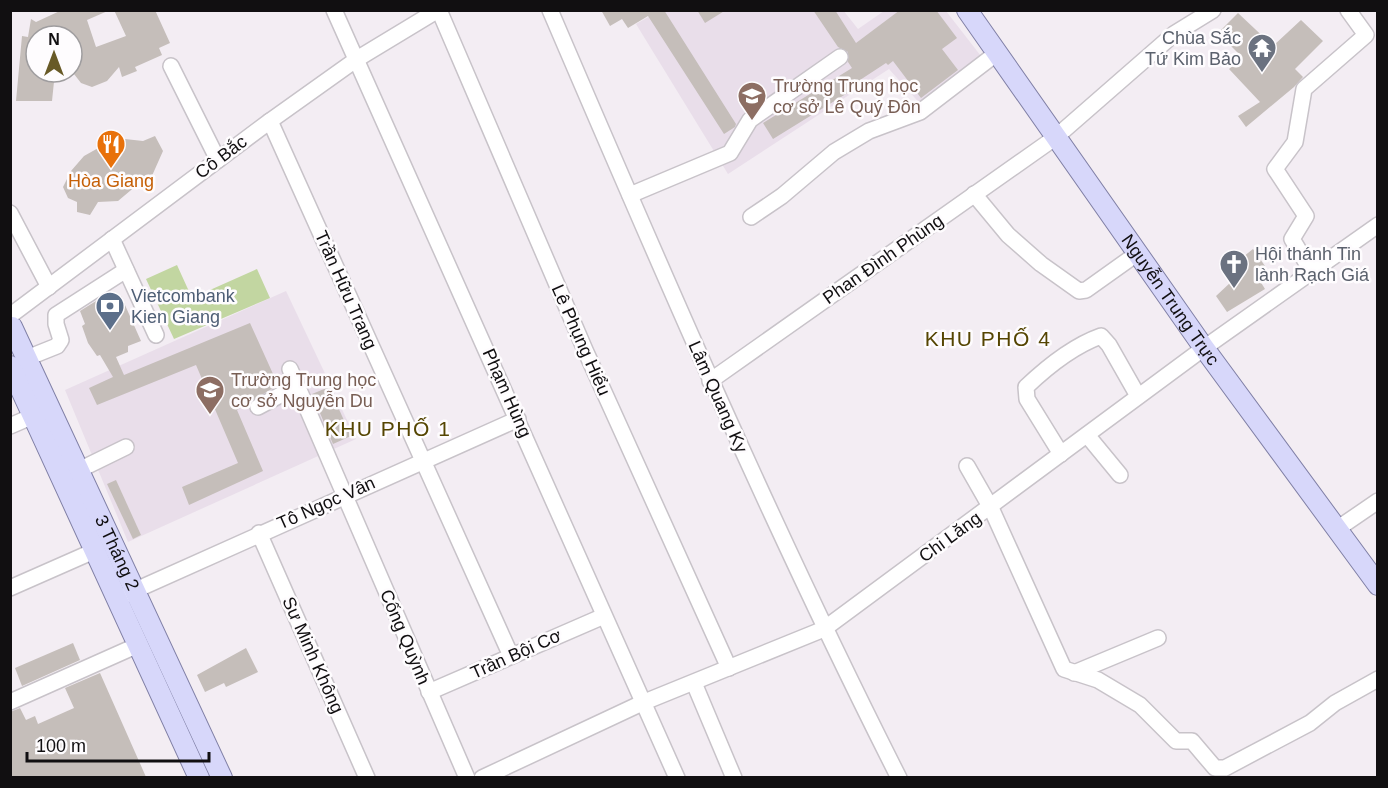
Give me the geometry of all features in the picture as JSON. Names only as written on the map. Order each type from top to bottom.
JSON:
[{"type":"main road","name":"Nguyễn Trung Trực","points":[[967,10],[1204,348],[1377,585]]},
{"type":"main road","name":"3 Tháng 2","points":[[11,322],[33,416],[94,551],[125,594],[222,777]]},
{"type":"main road","name":"3 Tháng 2","points":[[19,362],[79,470],[125,594],[138,645],[199,777]]},
{"type":"street","name":"Phạm Hùng","points":[[334,10],[677,777]]},
{"type":"street","name":"Cô Bắc","points":[[11,322],[49,287],[270,121],[357,59],[439,10]]},
{"type":"street","name":"Lê Phụng Hiểu","points":[[439,10],[585,350],[729,668]]},
{"type":"street","name":"Lâm Quang Ky","points":[[550,10],[710,381],[824,629],[899,777]]},
{"type":"street","name":"Phan Đình Phùng","points":[[710,381],[1056,136],[1174,34],[1213,10]]},
{"type":"street","points":[[1312,272],[1292,239],[1306,216],[1275,169],[1295,142],[1304,89],[1366,35],[1348,10]]},
{"type":"street","points":[[751,217],[782,196],[834,152],[869,131],[920,112],[997,53]]},
{"type":"street","points":[[630,195],[730,153],[750,120],[840,57]]},
{"type":"street","points":[[171,66],[218,160]]},
{"type":"street","name":"Trần Hữu Trang","points":[[270,121],[511,656]]},
{"type":"street","points":[[974,194],[1008,235],[1041,264],[1079,291],[1086,290],[1138,253]]},
{"type":"street","points":[[10,213],[49,287]]},
{"type":"street","name":"Chi Lăng","points":[[482,777],[642,703],[824,629],[991,508],[1204,348],[1376,228]]},
{"type":"street","points":[[112,239],[156,335]]},
{"type":"street","points":[[19,362],[57,346],[61,340],[56,315],[126,270]]},
{"type":"street","points":[[1061,454],[1027,399],[1026,387],[1041,373],[1071,352],[1101,336],[1109,345],[1138,396]]},
{"type":"street","name":"Cống Quỳnh","points":[[290,369],[467,777]]},
{"type":"street","points":[[258,407],[297,386]]},
{"type":"street","points":[[10,426],[33,416]]},
{"type":"street","name":"Tô Ngọc Vân","points":[[125,594],[518,419]]},
{"type":"street","points":[[1087,435],[1120,475]]},
{"type":"street","points":[[79,470],[126,447]]},
{"type":"street","points":[[967,466],[991,508],[1064,669],[1098,680],[1140,705],[1176,741],[1192,741],[1215,768],[1225,768],[1310,723],[1335,703],[1377,679]]},
{"type":"street","points":[[1337,529],[1377,501]]},
{"type":"street","name":"Sư Minh Không","points":[[259,533],[367,777]]},
{"type":"street","points":[[10,588],[94,551]]},
{"type":"street","name":"Trần Bội Cơ","points":[[429,692],[604,616]]},
{"type":"street","points":[[1074,673],[1158,638]]},
{"type":"street","points":[[10,702],[138,645]]},
{"type":"street","points":[[693,683],[734,777]]},
{"type":"shaded area","name":"Trường Trung học cơ sở Lê Quý Đôn","points":[[843,10],[858,29],[884,11],[946,11],[984,60],[923,107],[889,69],[728,174],[636,24],[659,11]]},
{"type":"shaded area","name":"Trường Trung học cơ sở Nguyễn Du","points":[[286,291],[356,439],[128,542],[65,390]]},
{"type":"green space","points":[[177,265],[192,298],[257,269],[270,298],[174,339],[146,279]]},
{"type":"building","points":[[62,10],[110,10],[87,20],[96,47],[126,36],[114,10],[155,10],[170,43],[159,48],[162,55],[135,67],[137,71],[122,77],[119,67],[107,81],[92,87],[84,84],[84,24],[30,24],[31,19],[36,22]]},
{"type":"building","points":[[601,10],[664,10],[736,124],[735,127],[724,134],[648,16],[628,28],[622,19],[610,26]]},
{"type":"building","points":[[697,10],[726,10],[705,23]]},
{"type":"building","points":[[813,10],[835,10],[856,43],[900,10],[936,10],[957,38],[942,49],[958,70],[921,98],[893,61],[888,65],[886,63],[860,80],[862,84],[773,139],[763,123],[852,68],[848,62],[848,52],[838,47]]},
{"type":"building","points":[[1238,13],[1273,46],[1301,20],[1323,41],[1295,69],[1303,77],[1246,127],[1238,116],[1260,102],[1229,69],[1242,57],[1218,33]]},
{"type":"building","points":[[22,36],[24,36],[24,84],[54,84],[52,101],[16,101]]},
{"type":"building","points":[[155,136],[163,151],[151,178],[146,183],[143,180],[118,201],[98,202],[90,215],[77,212],[77,202],[68,198],[63,187],[71,171],[84,156],[109,142],[125,139],[143,141]]},
{"type":"building","points":[[1253,249],[1265,266],[1255,273],[1265,289],[1227,312],[1216,296],[1231,282],[1224,272]]},
{"type":"building","points":[[104,296],[109,301],[121,296],[141,341],[128,346],[128,352],[116,357],[124,375],[250,323],[278,385],[237,410],[263,471],[189,505],[182,487],[238,463],[196,365],[97,405],[89,388],[113,377],[100,355],[97,356],[88,343],[80,311]]},
{"type":"building","points":[[329,387],[351,436],[333,444],[312,394]]},
{"type":"building","points":[[116,480],[141,535],[133,539],[107,484]]},
{"type":"building","points":[[73,643],[80,660],[22,686],[15,668]]},
{"type":"building","points":[[246,648],[258,672],[226,687],[224,683],[205,692],[197,675]]},
{"type":"building","points":[[100,673],[146,777],[10,777],[10,712],[20,708],[26,720],[35,716],[38,724],[74,708],[65,688]]},
{"type":"place","name":"Chùa Sắc Tứ Kim Bảo","points":[[1262,74]]},
{"type":"place","name":"Trường Trung học cơ sở Lê Quý Đôn","points":[[752,122]]},
{"type":"place","name":"Hòa Giang","points":[[111,170]]},
{"type":"place","name":"Hội thánh Tin lành Rạch Giá","points":[[1234,290]]},
{"type":"place","name":"Vietcombank Kien Giang","points":[[110,332]]},
{"type":"place","name":"Trường Trung học cơ sở Nguyễn Du","points":[[210,416]]},
{"type":"district","name":"KHU PHỐ 4","points":[[988,339]]},
{"type":"district","name":"KHU PHỐ 1","points":[[388,429]]}]
